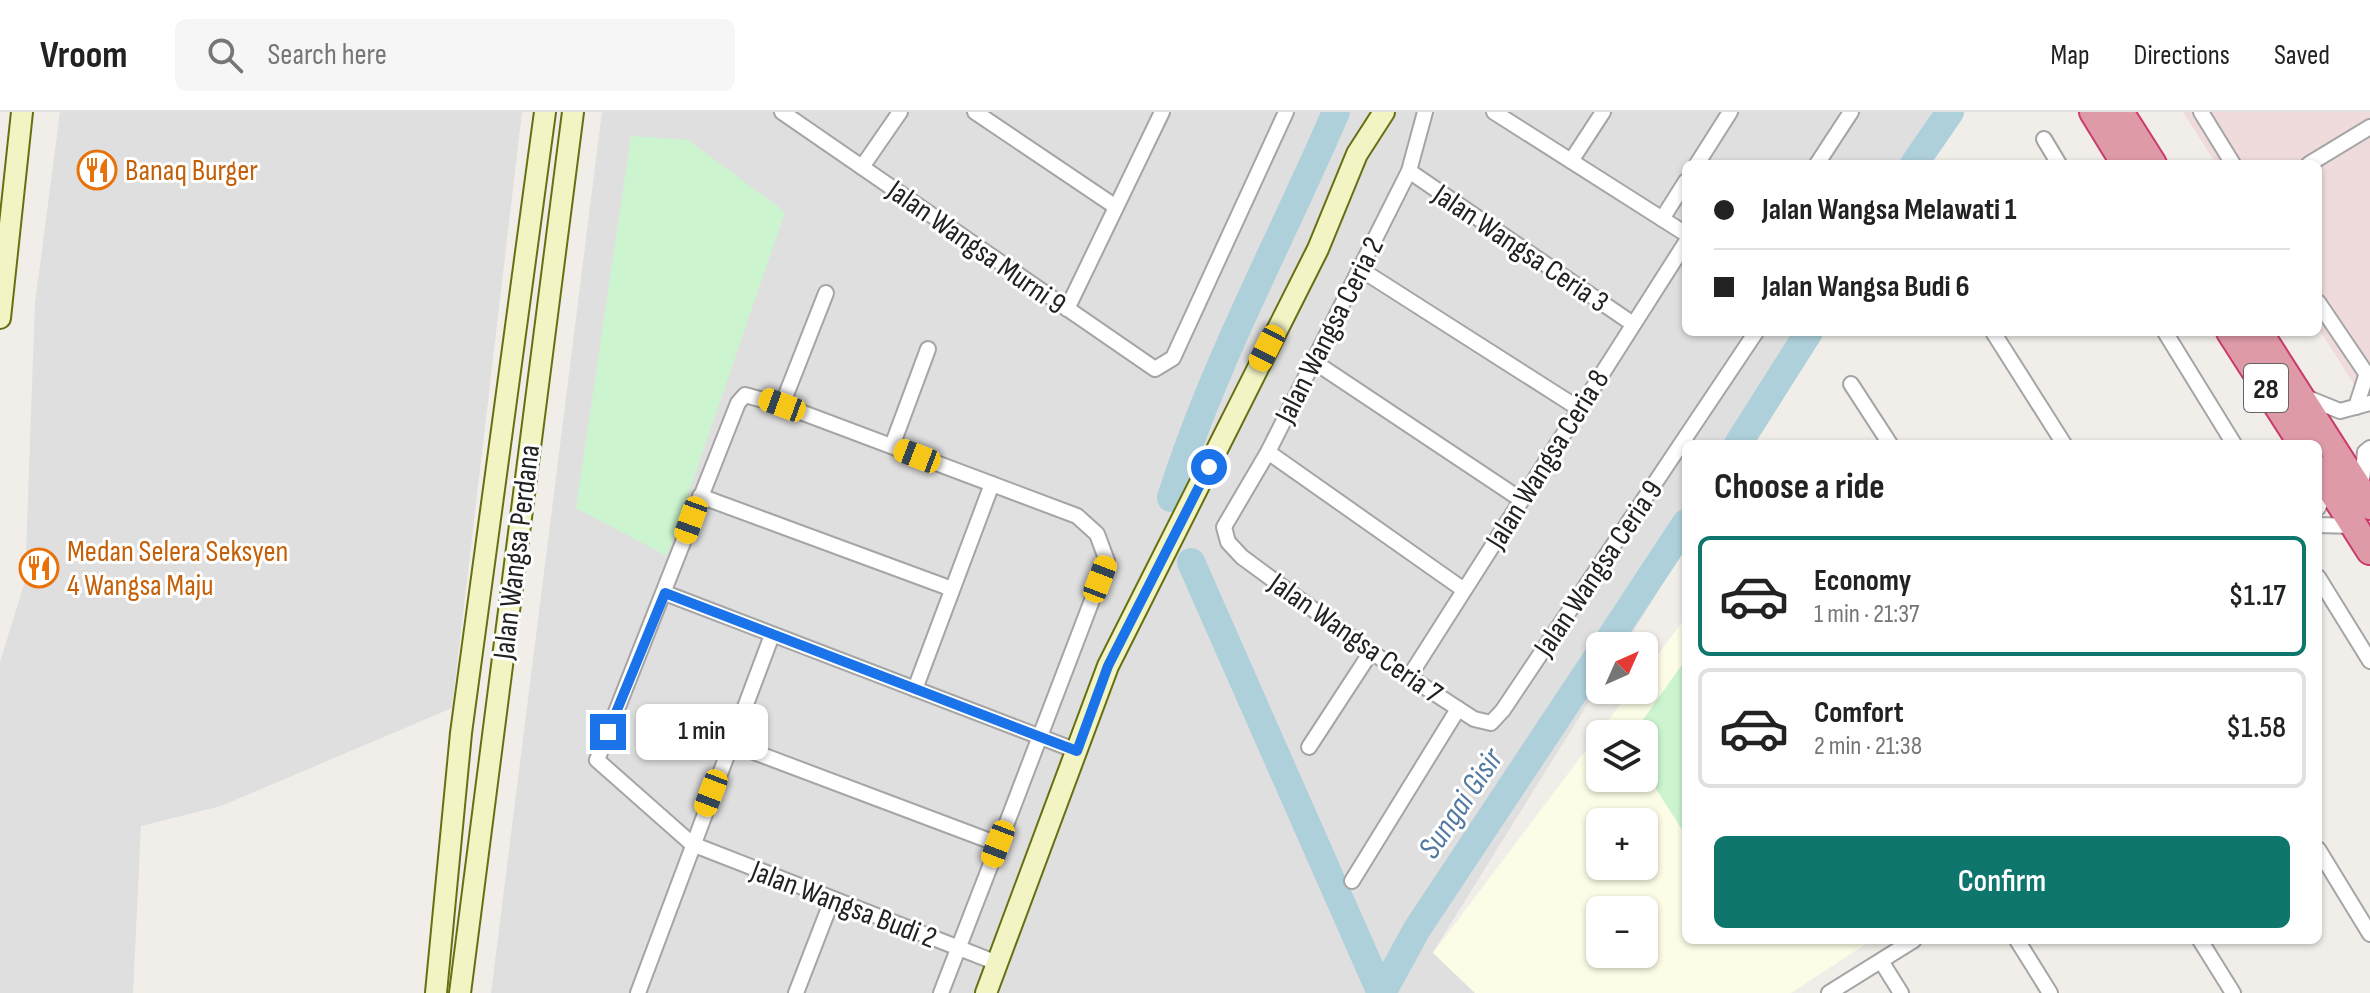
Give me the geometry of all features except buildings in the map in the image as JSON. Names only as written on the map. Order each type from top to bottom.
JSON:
[{"type":"highway","points":[[2093,112],[2123,160]]},
{"type":"highway","points":[[2120,112],[2150,160]]},
{"type":"highway","name":"28","points":[[2233,336],[2299,440]]},
{"type":"highway","name":"28","points":[[2262,336],[2299,395],[2362,508],[2370,551]]},
{"type":"highway","name":"28","points":[[2322,488],[2362,508]]},
{"type":"main road","points":[[0,318],[22,112]]},
{"type":"main road","name":"Jalan Wangsa Perdana","points":[[433,990],[461,733],[545,112]]},
{"type":"main road","name":"Jalan Wangsa Perdana","points":[[460,993],[573,112]]},
{"type":"main road","points":[[986,993],[1108,666],[1318,249],[1357,154],[1384,112]]},
{"type":"street","name":"Jalan Wangsa Murni 9","points":[[782,112],[1155,369],[1173,358],[1286,112]]},
{"type":"street","points":[[862,167],[900,112]]},
{"type":"street","points":[[975,112],[1116,207]]},
{"type":"street","points":[[1067,309],[1162,112]]},
{"type":"street","name":"Jalan Wangsa Ceria 2","points":[[1228,542],[1224,527],[1268,452],[1409,171],[1425,112]]},
{"type":"street","points":[[1494,112],[1682,232]]},
{"type":"street","points":[[1571,161],[1603,112]]},
{"type":"street","points":[[1700,160],[1730,112]]},
{"type":"street","points":[[1820,160],[1851,112]]},
{"type":"street","points":[[2221,112],[2204,116],[2231,160]]},
{"type":"street","points":[[2316,160],[2370,127]]},
{"type":"street","points":[[2044,139],[2057,160]]},
{"type":"street","name":"Jalan Wangsa Ceria 3","points":[[1409,171],[1633,324]]},
{"type":"street","points":[[1662,219],[1682,187]]},
{"type":"street","name":"Jalan Wangsa Ceria 8","points":[[1409,677],[1682,248]]},
{"type":"street","points":[[1360,269],[1578,408]]},
{"type":"street","points":[[782,405],[826,293]]},
{"type":"street","points":[[2299,395],[2340,411],[2363,405],[2368,378],[2322,308]]},
{"type":"street","name":"Jalan Wangsa Ceria 9","points":[[1684,440],[1753,336]]},
{"type":"street","points":[[1996,336],[2061,440]]},
{"type":"street","points":[[2167,336],[2232,440]]},
{"type":"street","points":[[892,446],[928,349]]},
{"type":"street","points":[[1313,361],[1520,499]]},
{"type":"street","points":[[1851,384],[1887,440]]},
{"type":"street","points":[[941,993],[959,948],[998,844],[1040,737],[1107,561],[1097,534],[1077,516],[782,405],[745,395],[738,403],[700,496],[665,593],[772,635],[915,689],[1040,737],[1077,751]]},
{"type":"street","name":"Jalan Wangsa Ceria 9","points":[[1491,723],[1503,710],[1682,443]]},
{"type":"street","points":[[2322,523],[2362,508],[2365,452],[2370,448]]},
{"type":"street","points":[[1268,452],[1464,590]]},
{"type":"street","points":[[915,689],[992,484]]},
{"type":"street","points":[[700,496],[952,589]]},
{"type":"street","name":"Jalan Wangsa Ceria 7","points":[[1228,542],[1242,557],[1371,652],[1474,719],[1491,723]]},
{"type":"street","points":[[2322,583],[2370,661]]},
{"type":"street","name":"Jalan Wangsa Budi 2","points":[[665,593],[597,760],[692,844],[997,963]]},
{"type":"street","points":[[638,993],[772,635]]},
{"type":"street","points":[[1309,747],[1371,652]]},
{"type":"street","points":[[1352,881],[1458,709]]},
{"type":"street","points":[[730,743],[998,844]]},
{"type":"street","points":[[2322,856],[2370,934]]},
{"type":"street","points":[[796,993],[832,900]]},
{"type":"street","points":[[1829,993],[1908,944]]},
{"type":"street","points":[[2019,944],[2050,993]]},
{"type":"street","points":[[2202,944],[2233,993]]},
{"type":"street","points":[[1881,961],[1901,993]]},
{"type":"shaded area","points":[[60,112],[522,112],[452,708],[221,806],[141,826],[133,993],[0,993],[0,662],[25,581],[35,303]]},
{"type":"shaded area","points":[[602,112],[1956,112],[1926,160],[1682,160],[1682,336],[1816,336],[1752,440],[1682,440],[1682,552],[1633,632],[1586,632],[1588,704],[1433,952],[1475,993],[491,993]]},
{"type":"shaded area","points":[[2183,112],[2370,112],[2370,410],[2322,333],[2322,160],[2213,160]]},
{"type":"shaded area","points":[[1682,622],[1682,944],[1866,944],[1791,993],[1475,993],[1433,953],[1586,750],[1586,792],[1658,792],[1658,720],[1608,720],[1620,704],[1658,704],[1658,654]]},
{"type":"green space","points":[[631,136],[688,140],[785,212],[667,556],[576,508]]},
{"type":"green space","points":[[1682,665],[1682,830],[1658,792],[1658,720],[1643,720],[1654,704],[1658,704],[1658,699]]},
{"type":"waterway","points":[[1171,498],[1227,351],[1336,112]]},
{"type":"waterway","name":"Sungai Gisir","points":[[1917,160],[1950,112]]},
{"type":"waterway","name":"Sungai Gisir","points":[[1741,440],[1806,336]]},
{"type":"waterway","name":"Sungai Gisir","points":[[1614,632],[1682,529]]},
{"type":"waterway","points":[[1191,562],[1381,993]]},
{"type":"waterway","name":"Sungai Gisir","points":[[1382,993],[1417,929],[1586,674]]},
{"type":"place","name":"Banaq Burger","points":[[97,170]]},
{"type":"place","name":"Medan Selera Seksyen 4 Wangsa Maju","points":[[39,568]]},
{"type":"route","points":[[608,732],[665,593],[1077,751],[1108,666],[1161,567],[1209,467]]}]
